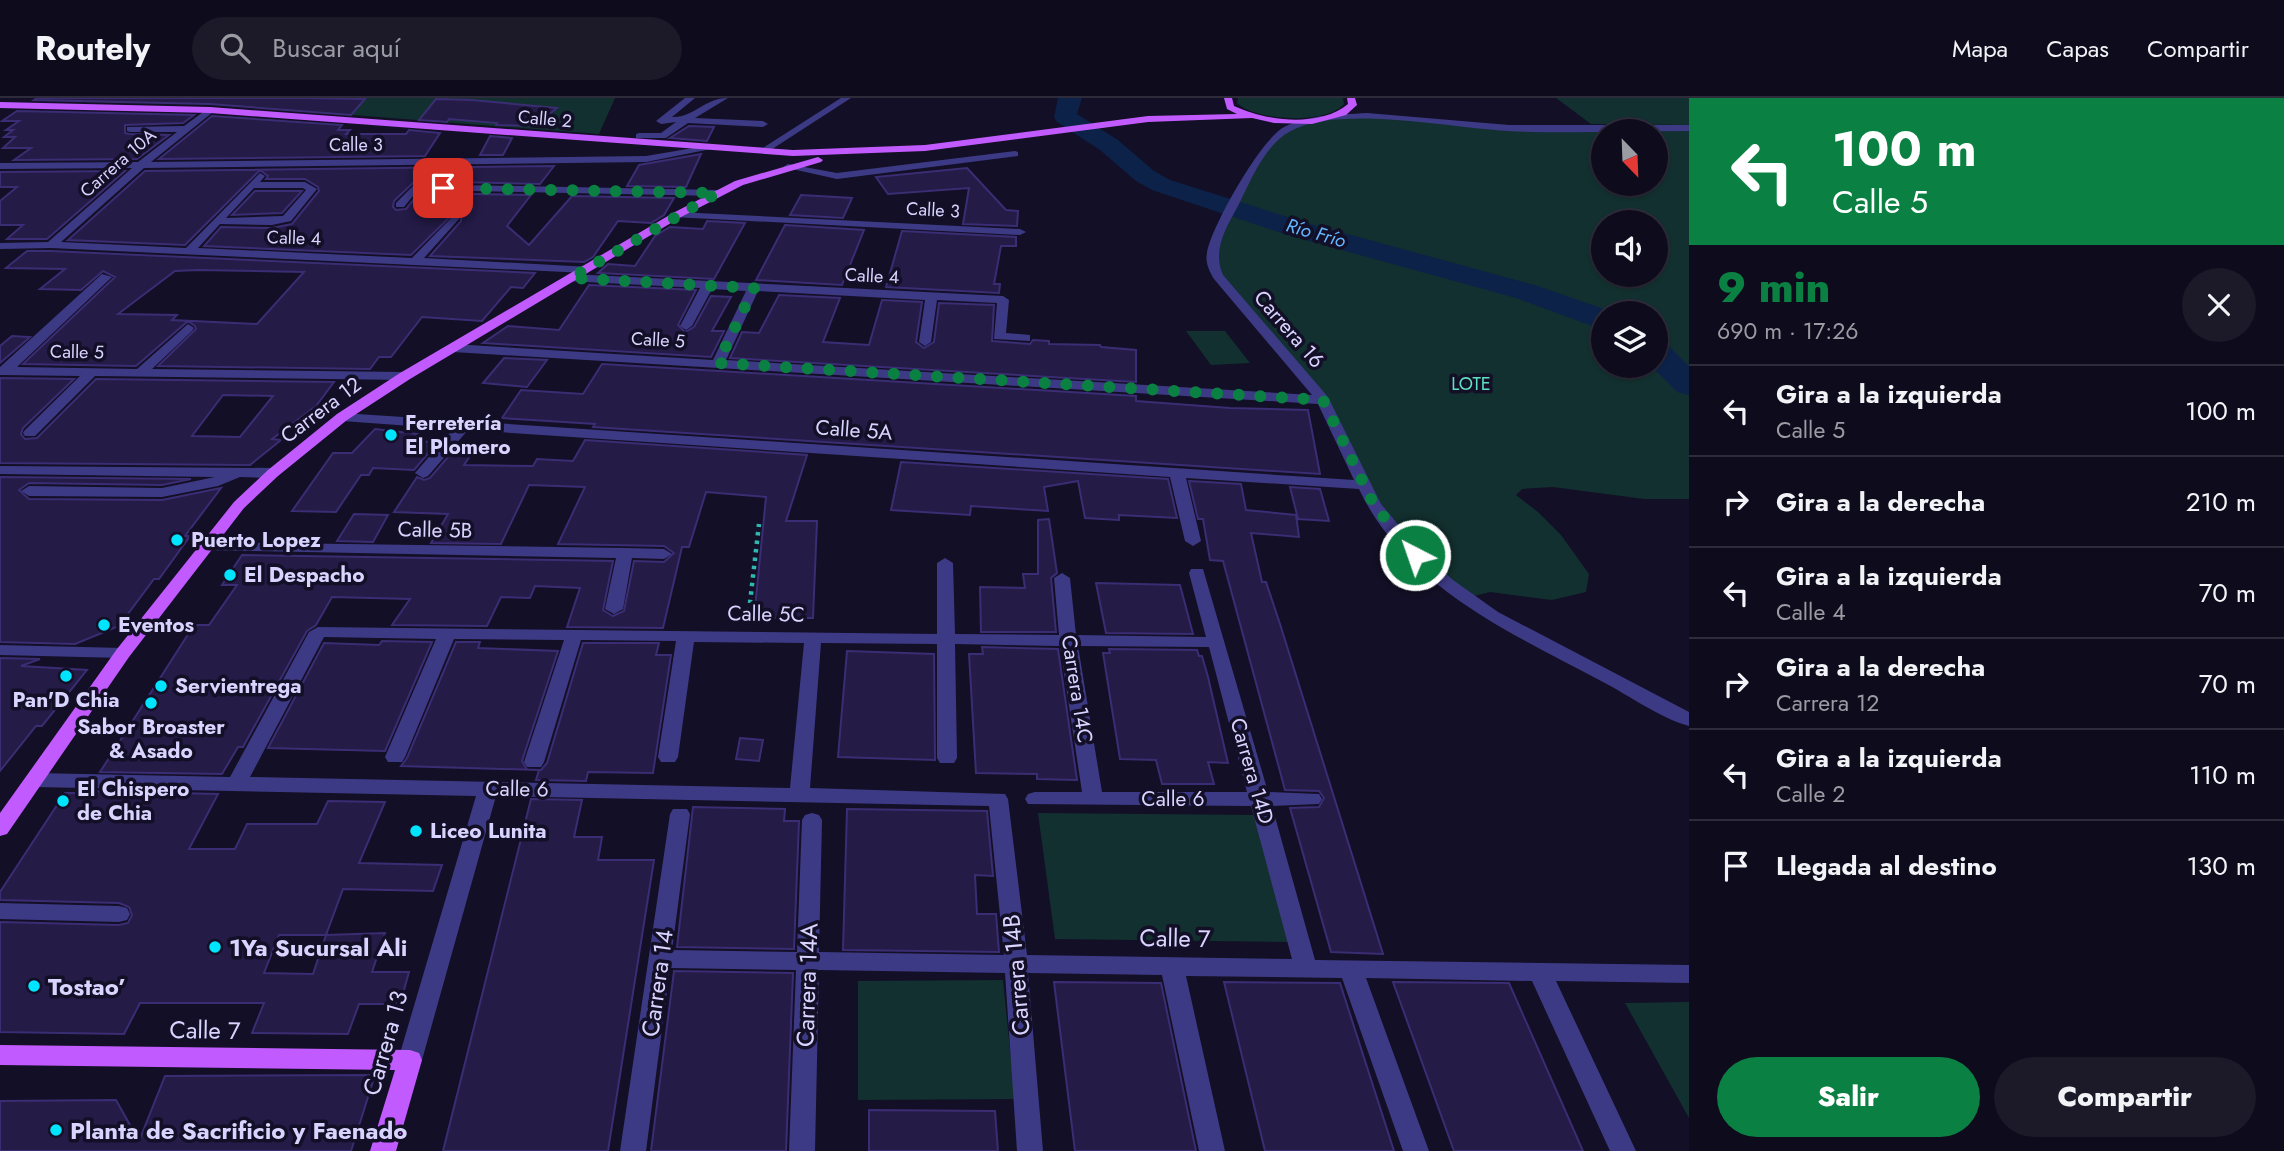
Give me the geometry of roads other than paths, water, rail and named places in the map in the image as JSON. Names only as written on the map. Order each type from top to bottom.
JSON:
[{"type":"main road","points":[[763,151],[902,145],[1062,130],[1148,119],[1222,100],[1230,107],[1255,117]]},
{"type":"main road","points":[[1148,119],[1255,117],[1315,120],[1348,111],[1354,100]]},
{"type":"main road","name":"Calle 2","points":[[0,105],[210,110],[763,151]]},
{"type":"main road","points":[[788,167],[985,144],[1062,130]]},
{"type":"main road","points":[[763,151],[824,153],[886,150],[1034,135]]},
{"type":"main road","points":[[788,167],[979,137]]},
{"type":"main road","points":[[763,151],[772,162],[765,174]]},
{"type":"main road","name":"Carrera 12","points":[[0,829],[123,653],[239,505],[273,473],[342,417],[405,376],[717,193],[788,167]]},
{"type":"main road","name":"Calle 7","points":[[0,1055],[410,1060]]},
{"type":"main road","name":"Carrera 13","points":[[383,1151],[410,1060]]},
{"type":"street","points":[[639,136],[663,136],[710,103],[724,98]]},
{"type":"street","points":[[763,151],[848,98]]},
{"type":"street","points":[[629,143],[688,100],[710,103]]},
{"type":"street","points":[[1371,107],[1421,120]]},
{"type":"street","name":"Carrera 10A","points":[[51,245],[142,164],[210,110]]},
{"type":"street","points":[[1255,117],[1274,127],[1275,137],[1289,128],[1315,120],[1367,116],[1509,128],[1689,128]]},
{"type":"street","points":[[663,119],[763,124]]},
{"type":"street","points":[[130,129],[186,129]]},
{"type":"street","points":[[675,130],[742,132]]},
{"type":"street","name":"Carrera 16","points":[[1275,137],[1227,218],[1212,255],[1218,276],[1323,400],[1374,505],[1401,541],[1429,568],[1467,598],[1520,632],[1689,720]]},
{"type":"street","name":"Calle 3","points":[[0,166],[646,159],[711,149]]},
{"type":"street","points":[[788,167],[837,176],[1014,154]]},
{"type":"street","points":[[188,252],[272,163]]},
{"type":"street","points":[[218,221],[272,222],[288,219],[312,189],[305,185],[252,185]]},
{"type":"street","points":[[400,205],[415,187],[717,193]]},
{"type":"street","name":"Calle 3","points":[[677,215],[1020,232]]},
{"type":"street","points":[[415,261],[455,217]]},
{"type":"street","name":"Calle 4","points":[[0,246],[51,245],[586,269]]},
{"type":"street","points":[[3,371],[106,277]]},
{"type":"street","name":"Calle 4","points":[[571,278],[1003,300],[999,336],[1025,338]]},
{"type":"street","points":[[686,326],[708,284]]},
{"type":"street","points":[[718,363],[754,288]]},
{"type":"street","points":[[925,342],[931,296]]},
{"type":"street","points":[[140,373],[188,328]]},
{"type":"street","name":"Calle 5","points":[[453,348],[1323,400]]},
{"type":"street","name":"Calle 5","points":[[3,371],[405,376]]},
{"type":"street","points":[[30,433],[92,372]]},
{"type":"street","name":"Calle 5A","points":[[342,417],[1364,485]]},
{"type":"street","points":[[423,473],[464,425]]},
{"type":"street","points":[[0,470],[273,473]]},
{"type":"street","points":[[29,491],[184,491],[216,484],[238,473]]},
{"type":"street","points":[[1177,473],[1193,541]]},
{"type":"street","name":"Calle 5B","points":[[205,547],[664,554]]},
{"type":"street","points":[[614,609],[625,553]]},
{"type":"street","points":[[945,563],[947,758]]},
{"type":"street","name":"Carrera 14D","points":[[1197,573],[1306,968]]},
{"type":"street","name":"Carrera 14C","points":[[1062,578],[1093,799]]},
{"type":"street","name":"Calle 5C","points":[[236,784],[318,632],[1214,642]]},
{"type":"street","points":[[395,757],[447,634]]},
{"type":"street","points":[[534,762],[574,635]]},
{"type":"street","points":[[668,757],[687,636]]},
{"type":"street","points":[[799,795],[813,638]]},
{"type":"street","points":[[0,649],[123,653]]},
{"type":"street","name":"Calle 6","points":[[35,780],[998,799]]},
{"type":"street","name":"Carrera 13","points":[[410,1060],[488,789]]},
{"type":"street","name":"Carrera 14B","points":[[998,799],[1016,964],[1030,1151]]},
{"type":"street","name":"Calle 6","points":[[1035,799],[1312,799]]},
{"type":"street","name":"Carrera 14","points":[[633,1151],[680,814]]},
{"type":"street","name":"Carrera 14A","points":[[802,1151],[812,820]]},
{"type":"street","points":[[0,911],[120,914]]},
{"type":"street","name":"Calle 7","points":[[660,959],[1689,974]]},
{"type":"street","points":[[1172,966],[1212,1151]]},
{"type":"street","points":[[1351,970],[1416,1151]]},
{"type":"street","points":[[1540,972],[1623,1151]]},
{"type":"waterway","name":"Río Frío","points":[[1071,98],[1068,100],[1065,117],[1109,145],[1145,176],[1161,185],[1297,229],[1527,292],[1591,315]]},
{"type":"waterway","name":"Río Frío","points":[[1668,364],[1689,385]]},
{"type":"place","name":"Ferretería El Plomero","points":[[391,435]]},
{"type":"place","name":"Puerto Lopez","points":[[177,540]]},
{"type":"place","name":"El Despacho","points":[[230,575]]},
{"type":"place","name":"Eventos","points":[[104,625]]},
{"type":"place","name":"Pan'D Chia","points":[[66,676]]},
{"type":"place","name":"Servientrega","points":[[161,686]]},
{"type":"place","name":"Sabor Broaster & Asado","points":[[151,703]]},
{"type":"place","name":"El Chispero de Chia","points":[[63,801]]},
{"type":"place","name":"Liceo Lunita","points":[[416,831]]},
{"type":"place","name":"1Ya Sucursal Ali","points":[[215,947]]},
{"type":"place","name":"Tostao’","points":[[34,986]]},
{"type":"place","name":"Planta de Sacrificio y Faenado","points":[[56,1130]]},
{"type":"park label","name":"LOTE","points":[[1471,384]]}]
